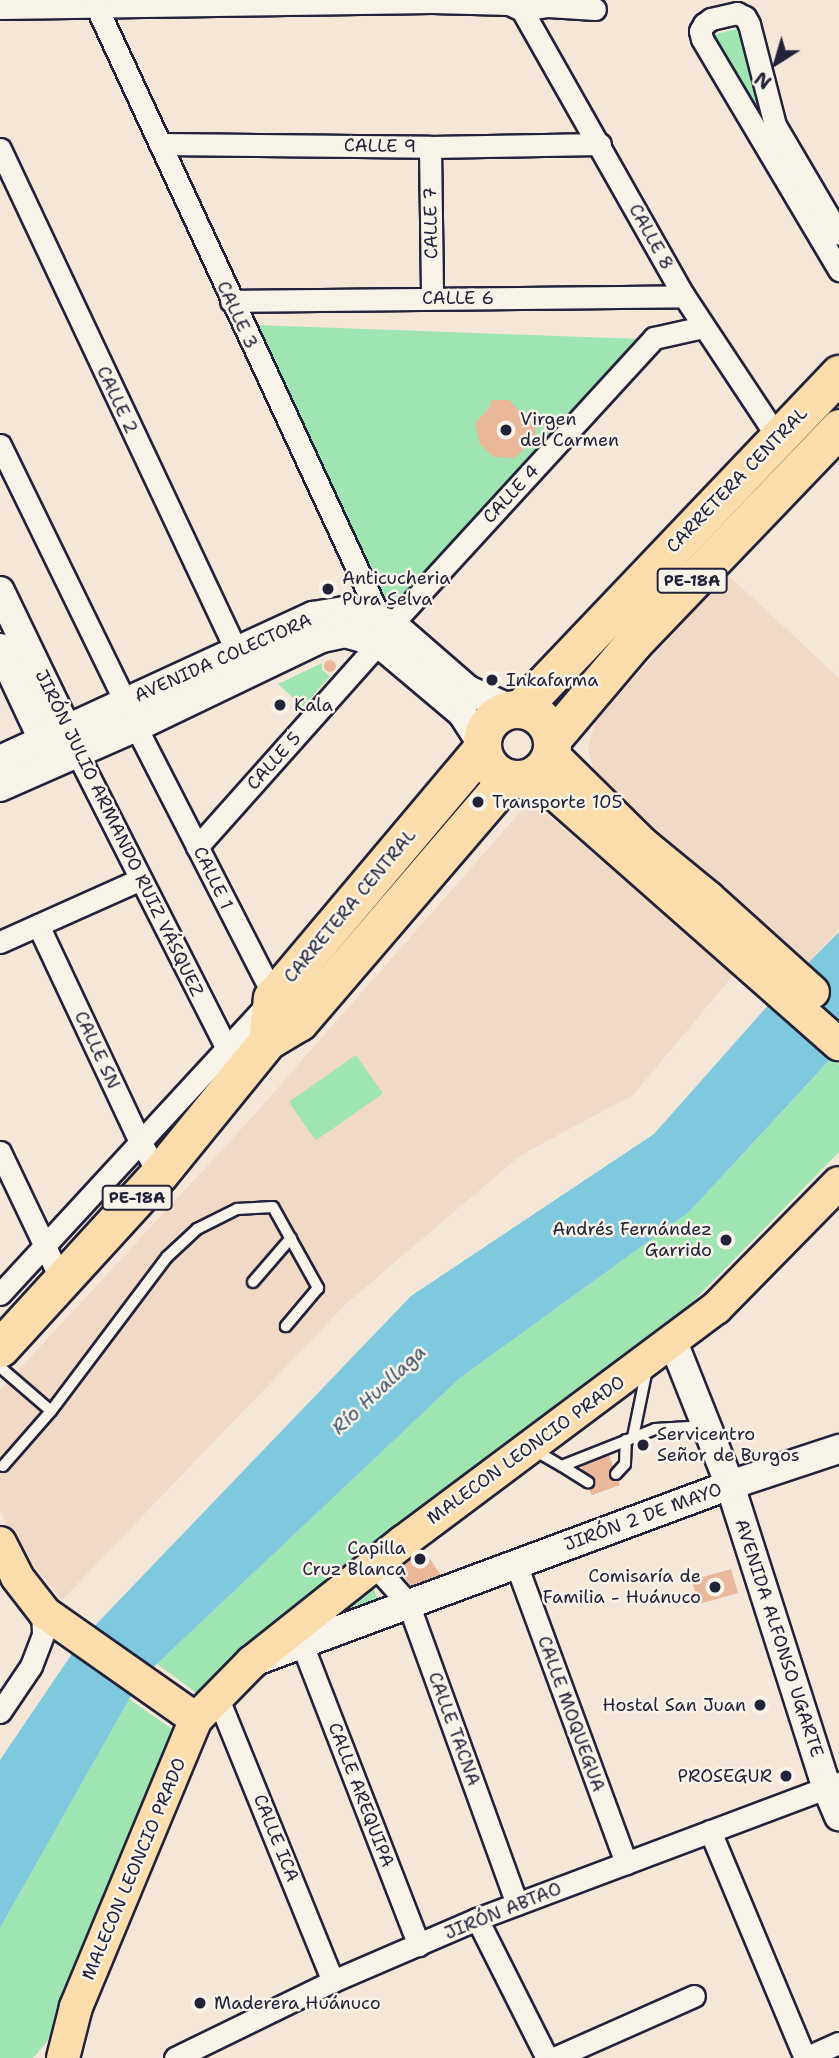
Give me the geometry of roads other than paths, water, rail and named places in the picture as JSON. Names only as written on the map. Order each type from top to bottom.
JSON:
[{"type":"highway","name":"CARRETERA CENTRAL","points":[[516,709],[839,374]]},
{"type":"highway","name":"PE-18A","points":[[551,746],[633,643],[839,428]]},
{"type":"highway","points":[[516,709],[541,718],[551,746],[545,765],[535,774],[515,779],[496,772],[486,762],[481,746],[491,720],[516,709]]},
{"type":"highway","name":"CARRETERA CENTRAL","points":[[267,1041],[272,998],[481,746]]},
{"type":"highway","name":"CARRETERA CENTRAL","points":[[0,1348],[159,1174],[233,1061],[299,1022],[515,779]]},
{"type":"main road","points":[[551,746],[700,905],[839,1044]]},
{"type":"main road","points":[[515,779],[547,787],[839,1015]]},
{"type":"main road","name":"MALECON LEONCIO PRADO","points":[[62,2058],[76,2007],[207,1708],[252,1662],[374,1564],[716,1308],[839,1183]]},
{"type":"main road","points":[[0,1543],[17,1577],[44,1611],[164,1697],[207,1708]]},
{"type":"street","points":[[0,8],[432,1],[595,9]]},
{"type":"street","name":"CALLE 8","points":[[515,7],[600,144],[703,327],[776,438],[803,466]]},
{"type":"street","points":[[839,234],[775,125],[745,17],[738,7],[711,19],[704,24],[700,32],[702,39],[839,270]]},
{"type":"street","name":"CALLE 3","points":[[97,8],[384,629]]},
{"type":"street","name":"CALLE 9","points":[[160,144],[430,147],[600,144]]},
{"type":"street","name":"CALLE 7","points":[[430,147],[432,298]]},
{"type":"street","name":"CALLE 2","points":[[0,149],[236,650]]},
{"type":"street","name":"CALLE 6","points":[[231,301],[684,296]]},
{"type":"street","name":"CALLE 4","points":[[384,629],[654,338],[703,327]]},
{"type":"street","name":"CALLE 1","points":[[0,445],[272,998],[299,1022]]},
{"type":"street","name":"JIRÓN JULIO ARMANDO RUIZ VÁSQUEZ","points":[[0,592],[60,746]]},
{"type":"street","name":"AVENIDA COLECTORA","points":[[131,714],[236,650],[313,616],[344,611],[384,629],[468,690],[516,709]]},
{"type":"street","name":"AVENIDA COLECTORA","points":[[0,787],[60,746],[131,714],[322,638],[384,629]]},
{"type":"street","name":"AVENIDA COLECTORA","points":[[384,629],[462,713],[481,746]]},
{"type":"street","name":"CALLE 5","points":[[197,846],[384,629]]},
{"type":"street","name":"JIRÓN JULIO ARMANDO RUIZ VÁSQUEZ","points":[[0,648],[141,879],[233,1061]]},
{"type":"street","name":"AVENIDA COLECTORA","points":[[0,760],[60,746]]},
{"type":"street","points":[[0,942],[141,879]]},
{"type":"street","name":"CALLE SN","points":[[38,925],[140,1142],[159,1174]]},
{"type":"street","points":[[0,1294],[140,1142],[233,1061],[272,998]]},
{"type":"street","points":[[0,1152],[62,1282]]},
{"type":"street","name":"AVENIDA ALFONSO UGARTE","points":[[661,1351],[708,1426],[832,1784],[839,1816]]},
{"type":"street","name":"JIRÓN 2 DE MAYO","points":[[252,1662],[730,1485],[839,1449]]},
{"type":"street","name":"CALLE TACNA","points":[[374,1564],[408,1603],[517,1904]]},
{"type":"street","name":"CALLE MOQUEGUA","points":[[516,1564],[626,1863]]},
{"type":"street","points":[[0,1712],[31,1666],[43,1634],[44,1611]]},
{"type":"street","name":"CALLE AREQUIPA","points":[[302,1644],[419,1945]]},
{"type":"street","name":"CALLE ICA","points":[[207,1708],[333,1981]]},
{"type":"street","name":"JIRÓN ABTAO","points":[[185,2056],[333,1981],[477,1919],[832,1784]]},
{"type":"street","points":[[710,1831],[805,2058],[839,2043]]},
{"type":"street","points":[[477,1919],[547,2058]]},
{"type":"street","points":[[555,2058],[694,1997]]},
{"type":"lane","points":[[3,1466],[51,1411],[151,1277],[197,1229],[237,1209],[273,1207],[318,1288],[286,1326]]},
{"type":"lane","points":[[253,1282],[291,1238]]},
{"type":"lane","points":[[616,1474],[625,1464],[630,1438],[661,1351]]},
{"type":"lane","points":[[0,1367],[51,1411]]},
{"type":"lane","points":[[562,1466],[655,1429],[708,1426]]},
{"type":"lane","points":[[529,1448],[588,1482]]},
{"type":"water","name":"Río Huallaga","points":[[839,932],[839,1050],[689,1212],[460,1378],[140,1680],[0,1928],[0,1760],[82,1639],[411,1296],[654,1134],[786,985]]},
{"type":"place","name":"Virgen del Carmen","points":[[506,430]]},
{"type":"place","name":"Anticucheria Pura Selva","points":[[328,589]]},
{"type":"place","name":"Inkafarma","points":[[492,680]]},
{"type":"place","name":"Kala","points":[[280,705]]},
{"type":"place","name":"Transporte 105","points":[[478,802]]},
{"type":"place","name":"Andrés Fernández Garrido","points":[[726,1240]]},
{"type":"place","name":"Servicentro Señor de Burgos","points":[[643,1445]]},
{"type":"place","name":"Capilla Cruz Blanca","points":[[420,1559]]},
{"type":"place","name":"Comisaría de Familia - Huánuco","points":[[715,1587]]},
{"type":"place","name":"Hostal San Juan","points":[[760,1705]]},
{"type":"place","name":"PROSEGUR","points":[[786,1776]]},
{"type":"place","name":"Maderera Huánuco","points":[[200,2003]]}]
